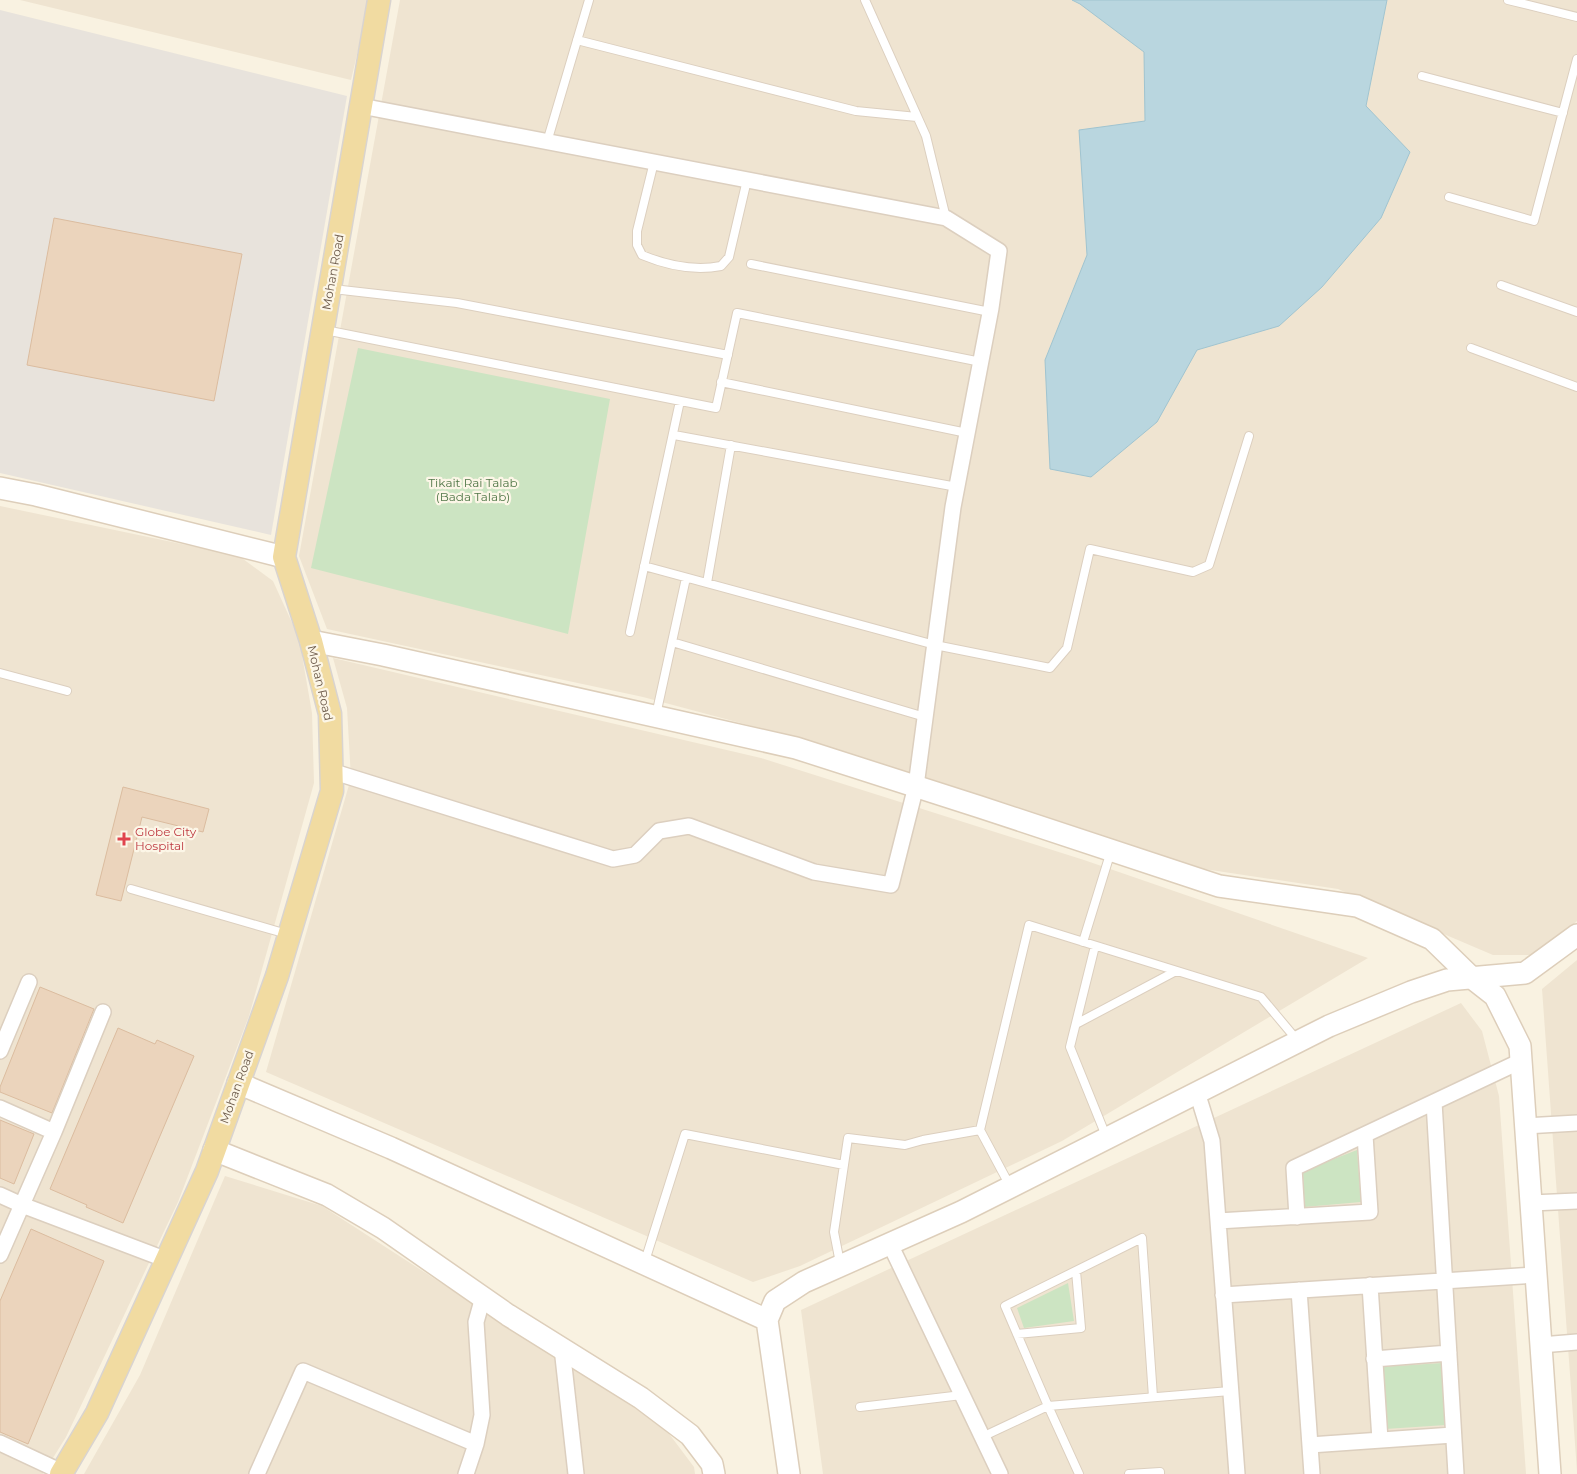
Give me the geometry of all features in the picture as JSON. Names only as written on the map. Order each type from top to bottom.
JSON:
[{"type":"main road","name":"Mohan Road","points":[[62,1473],[97,1413],[207,1171],[277,976],[332,791],[330,714],[311,641],[284,557],[380,0]]},
{"type":"street","points":[[331,771],[613,859],[635,855],[659,831],[689,826],[814,872],[890,885],[916,786],[957,487],[990,312],[999,251],[946,218],[361,106]]},
{"type":"street","points":[[0,488],[36,495],[284,557]]},
{"type":"street","points":[[311,641],[383,655],[796,748],[1219,886],[1357,906],[1432,939],[1472,978],[1495,996],[1520,1046],[1550,1474]]},
{"type":"street","points":[[789,1474],[768,1320],[775,1301],[804,1282],[961,1212],[1330,1026],[1411,992],[1447,980],[1526,973],[1575,938]]},
{"type":"street","points":[[0,1052],[7,1017],[28,982]]},
{"type":"street","points":[[0,1256],[54,1132],[103,1012]]},
{"type":"street","points":[[1297,1217],[1294,1168],[1521,1061]]},
{"type":"street","points":[[238,1083],[391,1148],[768,1320]]},
{"type":"street","points":[[1197,1092],[1212,1141],[1236,1474]]},
{"type":"street","points":[[1434,1102],[1456,1474]]},
{"type":"street","points":[[0,1108],[54,1132]]},
{"type":"street","points":[[1525,1126],[1577,1122]]},
{"type":"street","points":[[1218,1222],[1370,1212],[1365,1134]]},
{"type":"street","points":[[214,1150],[327,1195],[383,1228],[483,1297],[641,1398],[690,1435],[712,1464],[714,1474]]},
{"type":"street","points":[[0,1195],[166,1260]]},
{"type":"street","points":[[1531,1203],[1577,1201]]},
{"type":"street","points":[[890,1244],[1000,1474]]},
{"type":"street","points":[[1223,1295],[1536,1275]]},
{"type":"street","points":[[1370,1286],[1380,1440]]},
{"type":"street","points":[[1299,1290],[1312,1474]]},
{"type":"street","points":[[466,1474],[476,1444],[482,1415],[476,1322],[483,1297]]},
{"type":"street","points":[[1541,1345],[1577,1342]]},
{"type":"street","points":[[562,1348],[576,1474]]},
{"type":"street","points":[[1374,1359],[1449,1354]]},
{"type":"street","points":[[257,1474],[304,1371],[476,1444]]},
{"type":"street","points":[[1310,1445],[1453,1434]]},
{"type":"street","points":[[0,1443],[62,1473]]},
{"type":"lane","points":[[547,142],[589,0]]},
{"type":"lane","points":[[865,0],[926,136],[946,218]]},
{"type":"lane","points":[[1508,0],[1577,17]]},
{"type":"lane","points":[[577,40],[856,111],[917,117]]},
{"type":"lane","points":[[1449,198],[1534,221],[1577,59]]},
{"type":"lane","points":[[1422,76],[1563,113]]},
{"type":"lane","points":[[654,162],[637,231],[637,245],[642,255],[655,261],[697,269],[721,266],[729,257],[747,180]]},
{"type":"lane","points":[[751,264],[990,312]]},
{"type":"lane","points":[[1501,285],[1577,312]]},
{"type":"lane","points":[[330,288],[457,303],[728,355]]},
{"type":"lane","points":[[323,330],[716,408],[737,314],[981,362]]},
{"type":"lane","points":[[1471,348],[1577,388]]},
{"type":"lane","points":[[721,382],[967,433]]},
{"type":"lane","points":[[630,632],[680,401]]},
{"type":"lane","points":[[674,435],[957,487]]},
{"type":"lane","points":[[644,566],[935,645],[1050,668],[1067,648],[1090,549],[1193,572],[1209,564],[1249,436]]},
{"type":"lane","points":[[707,583],[731,445]]},
{"type":"lane","points":[[656,716],[686,578]]},
{"type":"lane","points":[[672,642],[925,716]]},
{"type":"lane","points":[[0,673],[67,692]]},
{"type":"lane","points":[[1083,942],[1111,850]]},
{"type":"lane","points":[[131,888],[289,935]]},
{"type":"lane","points":[[1010,1186],[980,1130],[1029,925],[1260,997],[1299,1041]]},
{"type":"lane","points":[[1096,946],[1070,1047],[1107,1137]]},
{"type":"lane","points":[[1076,1024],[1176,971]]},
{"type":"lane","points":[[841,1265],[834,1232],[848,1138],[905,1145],[980,1130]]},
{"type":"lane","points":[[645,1264],[685,1134],[844,1165]]},
{"type":"lane","points":[[1080,1474],[1048,1406],[1005,1306],[1142,1238],[1153,1397]]},
{"type":"lane","points":[[1017,1334],[1081,1328],[1076,1271]]},
{"type":"lane","points":[[982,1437],[1048,1406],[1230,1391]]},
{"type":"lane","points":[[860,1407],[962,1394]]},
{"type":"lane","points":[[1128,1474],[1160,1472],[1160,1474]]},
{"type":"shaded area","points":[[20,0],[370,0],[351,80]]},
{"type":"shaded area","points":[[400,0],[1577,0],[1577,921],[1540,955],[1493,955],[1338,889],[1204,869],[827,746],[643,697],[327,629],[299,556]]},
{"type":"shaded area","points":[[0,10],[347,96],[271,535],[0,473]]},
{"type":"shaded area","points":[[0,506],[239,556],[273,581],[299,638],[312,713],[314,783],[249,1016],[178,1202],[66,1437],[43,1474],[0,1474]]},
{"type":"shaded area","points":[[333,658],[761,758],[1084,860],[1368,958],[1062,1141],[800,1266],[753,1282],[266,1072],[351,778],[347,708]]},
{"type":"shaded area","points":[[1577,960],[1577,1471],[1542,989]]},
{"type":"shaded area","points":[[1461,1003],[1482,1031],[1499,1096],[1526,1474],[823,1474],[801,1310]]},
{"type":"shaded area","points":[[225,1176],[322,1206],[664,1427],[694,1467],[695,1474],[84,1474],[140,1375]]},
{"type":"green space","name":"Tikait Rai Talab (Bada Talab)","points":[[358,348],[610,399],[568,634],[311,568]]},
{"type":"green space","points":[[1357,1150],[1361,1202],[1304,1207],[1303,1171]]},
{"type":"green space","points":[[1068,1283],[1074,1321],[1024,1328],[1017,1308]]},
{"type":"green space","points":[[1442,1363],[1446,1425],[1385,1429],[1381,1367]]},
{"type":"water","points":[[1072,0],[1387,0],[1366,106],[1410,152],[1381,218],[1322,287],[1279,326],[1197,350],[1157,422],[1091,477],[1050,469],[1045,360],[1087,255],[1079,130],[1145,121],[1144,52]]},
{"type":"building","points":[[54,218],[242,254],[214,401],[27,365]]},
{"type":"building","points":[[123,787],[209,809],[203,832],[142,817],[121,901],[96,895]]},
{"type":"building","points":[[40,987],[94,1009],[52,1113],[0,1092],[0,1087]]},
{"type":"building","points":[[118,1028],[155,1044],[157,1040],[194,1056],[123,1223],[50,1189]]},
{"type":"building","points":[[0,1120],[34,1134],[14,1184],[0,1178]]},
{"type":"building","points":[[31,1229],[104,1261],[28,1444],[0,1432],[0,1301]]},
{"type":"place","name":"Globe City Hospital","points":[[124,839]]}]
